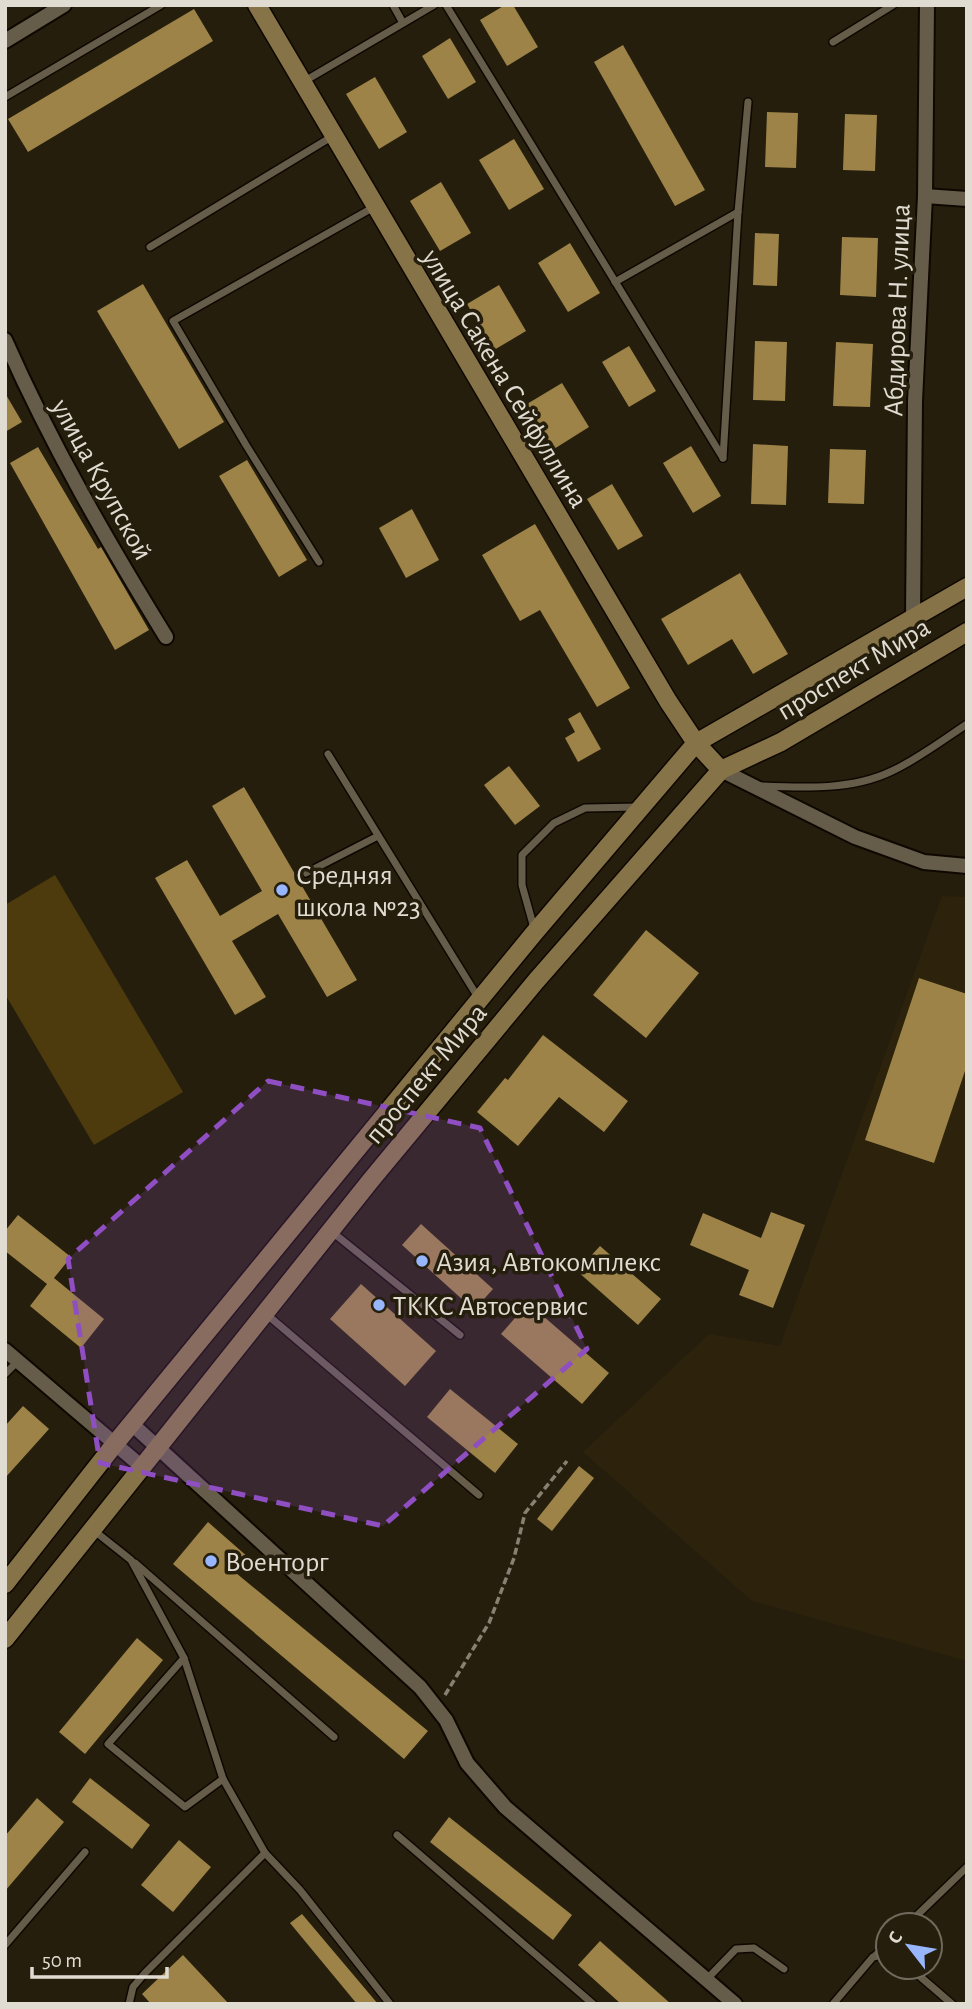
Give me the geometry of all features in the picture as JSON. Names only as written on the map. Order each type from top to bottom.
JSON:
[{"type":"main road","name":"улица Сакена Сейфуллина","points":[[257,5],[668,701],[696,743],[721,770]]},
{"type":"main road","name":"проспект Мира","points":[[5,1584],[114,1445],[535,932],[696,743],[967,587]]},
{"type":"main road","name":"проспект Мира","points":[[5,1639],[264,1313],[536,981],[721,770],[781,742],[967,632]]},
{"type":"street","points":[[5,41],[64,5]]},
{"type":"street","name":"Абдирова Н. улица","points":[[913,617],[915,401],[925,196],[927,5]]},
{"type":"street","points":[[925,196],[967,199]]},
{"type":"street","name":"улица Крупской","points":[[5,341],[36,410],[100,530],[166,637]]},
{"type":"street","points":[[721,770],[855,837],[924,862],[967,866]]},
{"type":"street","points":[[5,1350],[141,1466]]},
{"type":"street","points":[[132,1424],[419,1687],[446,1720],[467,1763],[505,1807],[735,2004]]},
{"type":"lane","points":[[5,97],[161,5]]},
{"type":"lane","points":[[393,5],[403,23]]},
{"type":"lane","points":[[302,82],[434,5]]},
{"type":"lane","points":[[446,5],[723,458],[738,212],[748,102]]},
{"type":"lane","points":[[833,42],[893,5]]},
{"type":"lane","points":[[150,247],[334,136]]},
{"type":"lane","points":[[319,562],[173,321],[374,206]]},
{"type":"lane","points":[[615,282],[738,212]]},
{"type":"lane","points":[[750,785],[803,788],[853,783],[892,772],[967,724]]},
{"type":"lane","points":[[328,754],[480,999]]},
{"type":"lane","points":[[535,932],[522,885],[522,855],[554,823],[585,808],[643,807]]},
{"type":"lane","points":[[306,873],[378,836]]},
{"type":"lane","points":[[331,1230],[460,1335]]},
{"type":"lane","points":[[264,1313],[479,1495]]},
{"type":"lane","points":[[5,1374],[18,1361]]},
{"type":"lane","points":[[92,1529],[334,1737]]},
{"type":"lane","points":[[131,1560],[184,1657],[223,1779],[265,1853],[300,1890],[390,2004]]},
{"type":"lane","points":[[184,1657],[108,1744],[186,1807],[223,1779]]},
{"type":"lane","points":[[397,1835],[593,2004]]},
{"type":"lane","points":[[5,1945],[85,1852]]},
{"type":"lane","points":[[129,2004],[133,1987],[145,1973],[265,1853]]},
{"type":"lane","points":[[921,1911],[967,1867]]},
{"type":"lane","points":[[707,1979],[736,1949],[754,1948],[784,1969]]},
{"type":"lane","points":[[833,2004],[873,1957]]},
{"type":"lane","points":[[925,1981],[952,2004]]},
{"type":"path","points":[[436,1708],[489,1623],[514,1558],[525,1513],[566,1461]]},
{"type":"highlighted area","points":[[268,1081],[480,1128],[587,1349],[383,1526],[100,1463],[68,1259]]},
{"type":"shaded area","points":[[55,875],[183,1092],[94,1145],[5,994],[5,905]]},
{"type":"shaded area","points":[[942,896],[967,897],[967,1661],[752,1601],[583,1452],[709,1334],[780,1346]]},
{"type":"building","points":[[505,5],[513,5],[538,47],[507,66],[480,20]]},
{"type":"building","points":[[194,9],[213,41],[28,152],[8,119]]},
{"type":"building","points":[[450,38],[476,82],[448,99],[422,56]]},
{"type":"building","points":[[623,45],[705,190],[675,206],[594,62]]},
{"type":"building","points":[[375,77],[407,132],[379,149],[346,94]]},
{"type":"building","points":[[767,112],[798,113],[796,168],[765,167]]},
{"type":"building","points":[[845,114],[877,115],[875,171],[843,170]]},
{"type":"building","points":[[514,139],[544,189],[509,210],[479,160]]},
{"type":"building","points":[[441,182],[471,233],[440,251],[410,201]]},
{"type":"building","points":[[755,233],[779,234],[777,286],[753,285]]},
{"type":"building","points":[[842,237],[878,238],[876,297],[840,295]]},
{"type":"building","points":[[570,243],[600,293],[568,312],[538,263]]},
{"type":"building","points":[[143,284],[224,422],[179,449],[97,311]]},
{"type":"building","points":[[499,285],[526,331],[494,350],[467,304]]},
{"type":"building","points":[[755,341],[787,342],[785,401],[753,400]]},
{"type":"building","points":[[836,342],[873,344],[870,407],[833,406]]},
{"type":"building","points":[[629,346],[656,391],[629,407],[602,362]]},
{"type":"building","points":[[562,383],[589,427],[554,449],[527,404]]},
{"type":"building","points":[[5,393],[22,422],[5,432]]},
{"type":"building","points":[[753,444],[788,446],[786,505],[751,504]]},
{"type":"building","points":[[691,446],[721,496],[693,513],[663,463]]},
{"type":"building","points":[[38,447],[149,630],[115,650],[10,463]]},
{"type":"building","points":[[830,449],[866,450],[864,504],[828,503]]},
{"type":"building","points":[[247,460],[307,560],[279,577],[219,476]]},
{"type":"building","points":[[612,484],[643,536],[618,550],[587,499]]},
{"type":"building","points":[[412,509],[439,560],[406,578],[379,528]]},
{"type":"building","points":[[535,524],[630,688],[597,707],[540,610],[520,621],[482,555]]},
{"type":"building","points":[[740,573],[788,654],[753,674],[732,639],[688,665],[661,619]]},
{"type":"building","points":[[580,712],[601,749],[578,762],[565,738],[575,732],[568,719]]},
{"type":"building","points":[[509,766],[540,806],[515,825],[484,785]]},
{"type":"building","points":[[244,787],[357,980],[327,997],[278,914],[232,941],[266,997],[235,1015],[155,878],[187,860],[220,916],[262,891],[212,806]]},
{"type":"building","points":[[646,930],[699,973],[646,1038],[593,995]]},
{"type":"building","points":[[919,978],[967,994],[967,1065],[934,1163],[865,1140]]},
{"type":"building","points":[[543,1035],[628,1101],[604,1132],[559,1097],[518,1146],[477,1112],[505,1078],[508,1080]]},
{"type":"building","points":[[771,1212],[805,1225],[773,1308],[739,1295],[749,1270],[690,1245],[703,1213],[761,1238]]},
{"type":"building","points":[[18,1215],[71,1257],[54,1278],[104,1319],[81,1348],[30,1306],[47,1284],[5,1251],[5,1231]]},
{"type":"building","points":[[421,1224],[493,1289],[474,1310],[402,1245]]},
{"type":"building","points":[[600,1246],[661,1299],[638,1325],[577,1271]]},
{"type":"building","points":[[361,1284],[436,1351],[405,1386],[330,1319]]},
{"type":"building","points":[[528,1303],[609,1373],[582,1404],[501,1334]]},
{"type":"building","points":[[450,1389],[518,1444],[495,1473],[427,1417]]},
{"type":"building","points":[[23,1406],[49,1429],[5,1478],[5,1426]]},
{"type":"building","points":[[579,1466],[594,1478],[552,1531],[537,1519]]},
{"type":"building","points":[[208,1522],[249,1558],[236,1573],[428,1731],[404,1759],[173,1564]]},
{"type":"building","points":[[137,1638],[163,1660],[85,1754],[59,1732]]},
{"type":"building","points":[[90,1778],[150,1825],[132,1849],[72,1802]]},
{"type":"building","points":[[37,1798],[64,1822],[5,1891],[5,1836]]},
{"type":"building","points":[[449,1817],[572,1915],[553,1940],[430,1842]]},
{"type":"building","points":[[179,1840],[211,1867],[173,1912],[141,1885]]},
{"type":"building","points":[[302,1914],[378,2004],[357,2004],[290,1923]]},
{"type":"building","points":[[600,1941],[671,2004],[621,2004],[578,1965]]},
{"type":"building","points":[[183,1955],[229,2004],[151,2004],[142,1994]]},
{"type":"place","name":"Средняя школа №23","points":[[282,890]]},
{"type":"place","name":"Азия, Автокомплекс","points":[[422,1261]]},
{"type":"place","name":"ТККС Автосервис","points":[[379,1305]]},
{"type":"place","name":"Военторг","points":[[211,1561]]}]
